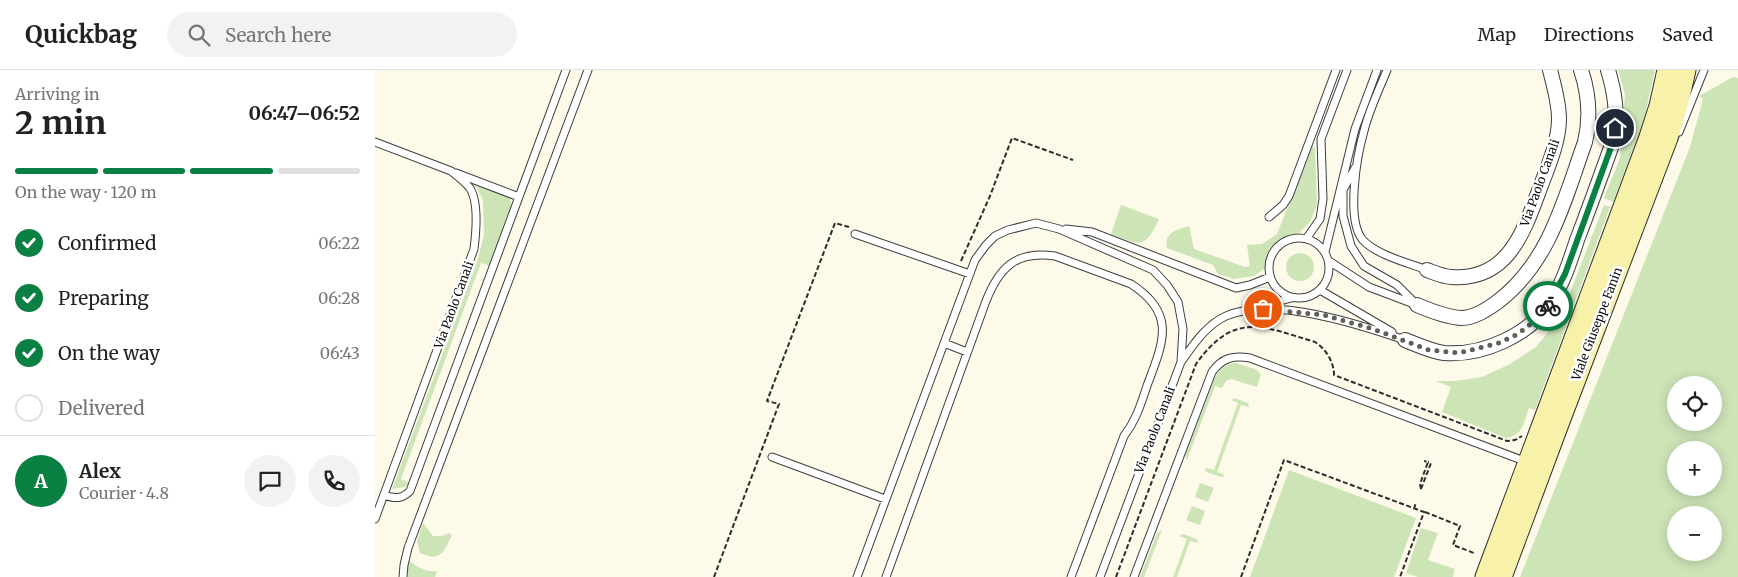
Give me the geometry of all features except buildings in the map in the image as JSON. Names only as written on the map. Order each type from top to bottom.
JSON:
[{"type":"main road","name":"Viale Giuseppe Fanin","points":[[1503,577],[1536,464],[1649,137],[1667,70]]},
{"type":"main road","name":"Viale Giuseppe Fanin","points":[[1485,577],[1536,464],[1660,158],[1678,106],[1686,70]]},
{"type":"street","name":"Via Paolo Canali","points":[[1427,270],[1450,277],[1473,277],[1501,263],[1512,250],[1529,217],[1558,134],[1558,105],[1550,70]]},
{"type":"street","points":[[1417,305],[1442,315],[1463,318],[1483,313],[1500,300],[1534,264],[1553,229],[1589,127],[1589,109],[1581,70]]},
{"type":"street","name":"Via Paolo Canali","points":[[1405,340],[1429,350],[1443,353],[1477,350],[1518,334],[1537,319],[1551,303],[1565,274],[1614,139],[1615,94],[1608,70]]},
{"type":"lane","points":[[384,495],[393,498],[404,496],[411,491],[565,70]]},
{"type":"lane","points":[[403,577],[408,548],[588,70]]},
{"type":"lane","points":[[1269,217],[1283,205],[1289,196],[1336,70]]},
{"type":"lane","points":[[1306,239],[1320,219],[1323,199],[1321,139],[1347,70]]},
{"type":"lane","points":[[1325,252],[1355,129],[1377,70]]},
{"type":"lane","name":"Via Paolo Canali","points":[[1387,70],[1364,130],[1357,166],[1353,214],[1355,225],[1362,239],[1373,249],[1427,270]]},
{"type":"lane","points":[[1660,158],[1672,145],[1687,114],[1704,70]]},
{"type":"lane","name":"Via Paolo Canali","points":[[375,142],[451,171],[470,188],[476,210],[477,232],[474,250],[375,519]]},
{"type":"lane","points":[[1357,166],[1343,190],[1343,216],[1351,246],[1364,266],[1397,285],[1417,305]]},
{"type":"lane","points":[[451,171],[519,197]]},
{"type":"lane","points":[[857,577],[975,260],[995,236],[1007,230],[1036,223],[1059,229],[1153,270],[1162,278],[1174,294],[1181,314],[1183,329],[1181,362]]},
{"type":"lane","points":[[1059,229],[1092,232],[1236,288],[1270,277]]},
{"type":"lane","points":[[854,231],[970,274]]},
{"type":"lane","points":[[1291,239],[1306,239],[1319,245],[1325,252],[1329,261],[1329,272],[1327,282],[1320,290],[1307,298],[1291,298],[1282,294],[1274,286],[1270,277],[1269,267],[1275,249],[1283,243],[1291,239]]},
{"type":"lane","points":[[886,577],[989,292],[1001,271],[1018,260],[1045,254],[1131,284],[1153,302],[1161,321],[1163,332],[1159,353],[1134,423],[1124,436],[1071,577]]},
{"type":"lane","points":[[1329,261],[1369,287],[1417,305]]},
{"type":"lane","name":"Via Paolo Canali","points":[[1320,290],[1405,340]]},
{"type":"lane","name":"Via Paolo Canali","points":[[1100,577],[1181,362],[1194,343],[1208,328],[1225,316],[1291,298]]},
{"type":"lane","name":"Via Paolo Canali","points":[[1245,311],[1266,309],[1324,315],[1405,340]]},
{"type":"lane","points":[[944,343],[967,352]]},
{"type":"lane","points":[[1134,577],[1212,372],[1219,363],[1229,358],[1240,356],[1250,358],[1536,464]]},
{"type":"lane","points":[[772,457],[885,499]]},
{"type":"path","points":[[960,263],[990,196],[1012,138],[1073,160]]},
{"type":"path","points":[[714,577],[779,404],[767,401],[835,223],[854,231]]},
{"type":"path","points":[[1115,577],[1196,364],[1209,346],[1227,333],[1246,327],[1265,327],[1315,342],[1321,346],[1333,366],[1334,375],[1507,441],[1515,440],[1523,435]]},
{"type":"path","points":[[1241,577],[1284,460],[1460,526],[1453,545],[1474,553]]},
{"type":"path","points":[[1424,461],[1428,462],[1431,463],[1421,488],[1420,484],[1428,462]]},
{"type":"path","points":[[1414,508],[1417,502]]},
{"type":"path","points":[[1400,577],[1424,512]]},
{"type":"green space","points":[[1618,70],[1655,70],[1643,123],[1613,202],[1604,198],[1620,158],[1625,95]]},
{"type":"green space","points":[[1733,77],[1738,78],[1738,577],[1520,577],[1690,147],[1703,99],[1699,96]]},
{"type":"green space","points":[[1312,146],[1315,148],[1317,205],[1310,222],[1300,232],[1273,247],[1264,269],[1254,276],[1234,279],[1218,274],[1213,265],[1167,248],[1167,238],[1172,232],[1189,226],[1194,249],[1245,267],[1250,266],[1247,245],[1262,244],[1277,234]]},
{"type":"green space","points":[[476,186],[509,197],[512,206],[490,266],[481,263],[401,479],[409,483],[405,487],[392,489],[477,262],[484,235],[483,200]]},
{"type":"green space","points":[[1121,205],[1159,219],[1150,236],[1140,242],[1135,242],[1111,234]]},
{"type":"green space","points":[[1604,205],[1610,207],[1535,410],[1529,408],[1522,428],[1512,437],[1506,438],[1442,412],[1451,387],[1435,381],[1455,381],[1482,377],[1510,364],[1536,347],[1561,316]]},
{"type":"green space","points":[[1300,253],[1310,257],[1314,267],[1310,277],[1300,281],[1290,277],[1286,267],[1290,257]]},
{"type":"green space","points":[[1236,363],[1255,369],[1261,374],[1257,387],[1231,379],[1226,381],[1222,388],[1215,386],[1187,460],[1185,455],[1216,375],[1225,366]]},
{"type":"green space","points":[[1234,398],[1248,403],[1249,407],[1241,405],[1217,472],[1225,475],[1222,477],[1206,472],[1205,468],[1214,470],[1238,403],[1231,400]]},
{"type":"green space","points":[[1289,470],[1416,518],[1394,577],[1250,577]]},
{"type":"green space","points":[[1200,483],[1214,488],[1208,502],[1195,497]]},
{"type":"green space","points":[[1192,506],[1205,511],[1200,525],[1186,520]]},
{"type":"green space","points":[[423,523],[433,536],[449,533],[452,535],[444,551],[437,556],[427,556],[420,553],[417,541]]},
{"type":"green space","points":[[1421,528],[1438,533],[1428,560],[1455,569],[1453,577],[1418,577],[1406,573]]},
{"type":"green space","points":[[1162,530],[1144,577],[1140,577],[1157,533]]},
{"type":"green space","points":[[1183,534],[1197,539],[1198,543],[1190,541],[1177,577],[1173,577],[1187,539],[1179,536]]},
{"type":"green space","points":[[409,560],[422,569],[437,571],[435,577],[408,577],[407,562]]},
{"type":"way so far","points":[[1263,309],[1324,315],[1373,329],[1429,350],[1443,353],[1459,353],[1499,343],[1518,334],[1537,319],[1548,306]]},
{"type":"route","points":[[1548,306],[1565,274],[1614,139],[1615,128]]}]
